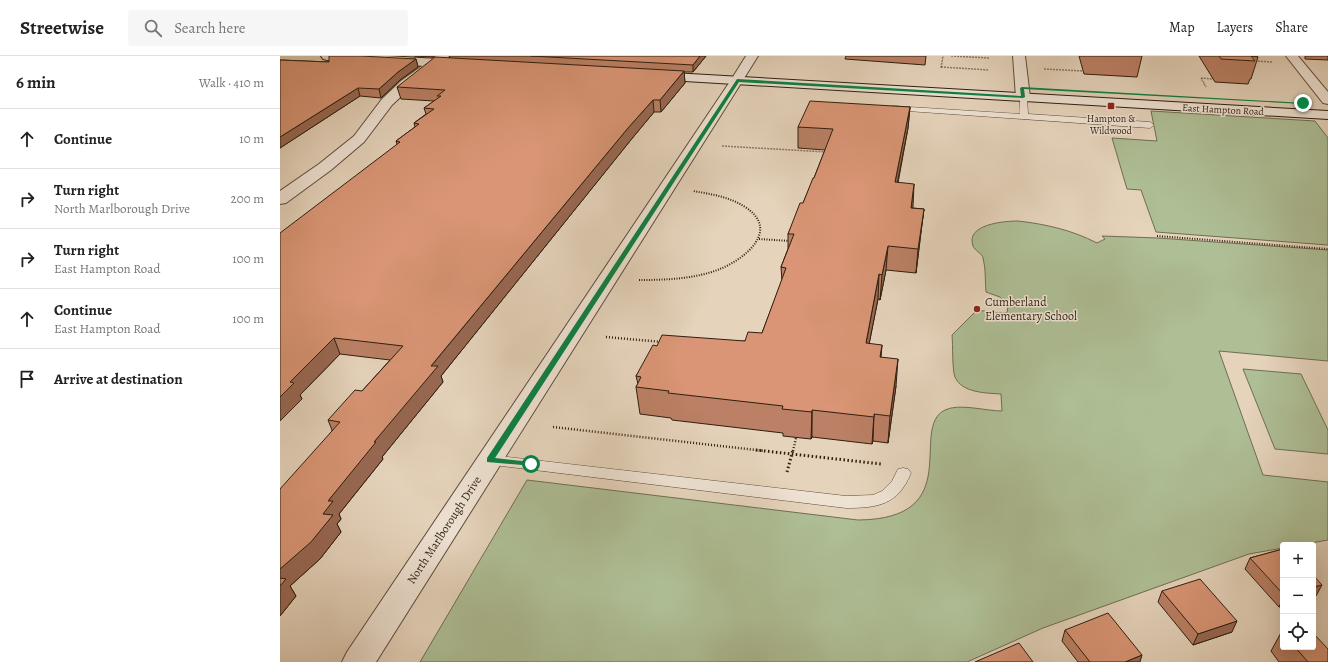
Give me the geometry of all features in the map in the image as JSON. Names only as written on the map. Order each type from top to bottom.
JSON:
[{"type":"street","points":[[327,56],[439,59],[469,64]]},
{"type":"street","name":"North Marlborough Drive","points":[[358,662],[752,56]]},
{"type":"street","points":[[1019,56],[1022,92]]},
{"type":"street","points":[[1292,56],[1328,100]]},
{"type":"street","points":[[280,199],[326,167],[359,139],[387,102],[406,84],[439,59]]},
{"type":"street","name":"East Hampton Road","points":[[645,70],[1022,92],[1328,104]]},
{"type":"street","name":"East Hampton Road","points":[[1022,92],[1328,115]]},
{"type":"lane","points":[[1022,92],[1024,117]]},
{"type":"lane","points":[[886,108],[1150,125]]},
{"type":"lane","points":[[490,460],[846,502],[870,502],[889,495],[900,484],[903,473]]},
{"type":"path","points":[[940,72],[943,56]]},
{"type":"path","points":[[950,56],[989,58]]},
{"type":"path","points":[[1248,61],[1272,62]]},
{"type":"path","points":[[941,67],[989,70]]},
{"type":"path","points":[[1040,69],[1083,71]]},
{"type":"path","points":[[1208,91],[1201,78],[1213,79]]},
{"type":"path","points":[[718,146],[831,153]]},
{"type":"path","points":[[639,280],[688,278],[712,272],[744,256],[754,247],[759,239],[761,230],[759,222],[752,212],[740,204],[724,197],[692,191]]},
{"type":"path","points":[[1157,236],[1328,248]]},
{"type":"path","points":[[759,239],[794,242]]},
{"type":"path","points":[[606,336],[665,342]]},
{"type":"path","points":[[553,427],[888,465]]},
{"type":"path","points":[[792,454],[796,438]]},
{"type":"green space","points":[[1151,111],[1315,121],[1328,138],[1328,245],[1156,232],[1141,190],[1127,189],[1112,138],[1157,141]]},
{"type":"green space","points":[[1018,221],[1058,228],[1078,234],[1097,243],[1105,239],[1102,236],[1158,238],[1328,250],[1328,361],[1219,351],[1263,475],[1328,482],[1328,540],[1316,542],[1280,542],[1280,549],[1249,554],[1043,628],[967,662],[420,662],[527,480],[858,520],[892,516],[913,505],[924,490],[929,471],[931,435],[935,420],[945,410],[958,407],[1002,411],[1001,394],[975,391],[958,382],[954,374],[952,335],[977,310],[1007,313],[1008,306],[1000,297],[986,292],[983,258],[974,248],[972,239],[980,228],[1004,222]]},
{"type":"green space","points":[[1243,369],[1301,374],[1328,430],[1328,454],[1275,449]]},
{"type":"building","points":[[329,56],[416,59],[398,72],[379,89],[358,88],[280,137],[280,60],[329,62]]},
{"type":"building","points":[[531,56],[700,56],[693,65]]},
{"type":"building","points":[[1219,56],[1251,56],[1255,61],[1221,59]]},
{"type":"building","points":[[435,57],[684,71],[660,100],[653,100],[628,128],[431,366],[438,366],[374,442],[376,442],[328,501],[333,501],[323,514],[333,515],[311,542],[280,569],[280,489],[340,422],[328,420],[355,390],[362,391],[403,346],[334,338],[290,382],[294,383],[280,397],[280,233],[400,142],[396,141],[419,124],[414,123],[434,109],[424,108],[441,96],[437,96],[445,90],[397,87]]},
{"type":"building","points":[[810,101],[910,107],[895,182],[914,184],[911,208],[924,209],[918,249],[888,246],[882,275],[879,274],[866,343],[882,345],[880,357],[898,359],[890,416],[874,414],[874,417],[812,410],[812,412],[782,409],[783,406],[668,393],[669,391],[636,387],[641,377],[636,376],[653,345],[657,346],[662,335],[745,341],[748,332],[762,333],[786,268],[781,267],[794,234],[788,234],[800,203],[803,203],[814,178],[833,129],[798,127]]},
{"type":"building","points":[[1280,550],[1280,591],[1250,558]]},
{"type":"building","points":[[280,578],[286,579],[280,586]]},
{"type":"building","points":[[1316,578],[1322,585],[1316,586]]},
{"type":"building","points":[[1200,579],[1237,621],[1198,634],[1162,591]]},
{"type":"building","points":[[1108,613],[1142,655],[1125,662],[1090,662],[1065,630]]},
{"type":"building","points":[[1316,636],[1328,649],[1328,662],[1308,662],[1298,650],[1316,650]]},
{"type":"building","points":[[1019,643],[1033,662],[975,662]]},
{"type":"place","name":"Hampton & Wildwood","points":[[1111,106]]},
{"type":"place","name":"Cumberland Elementary School","points":[[977,309]]},
{"type":"route","points":[[531,464],[490,460],[737,80],[1023,97],[1022,88],[1303,103]]}]
